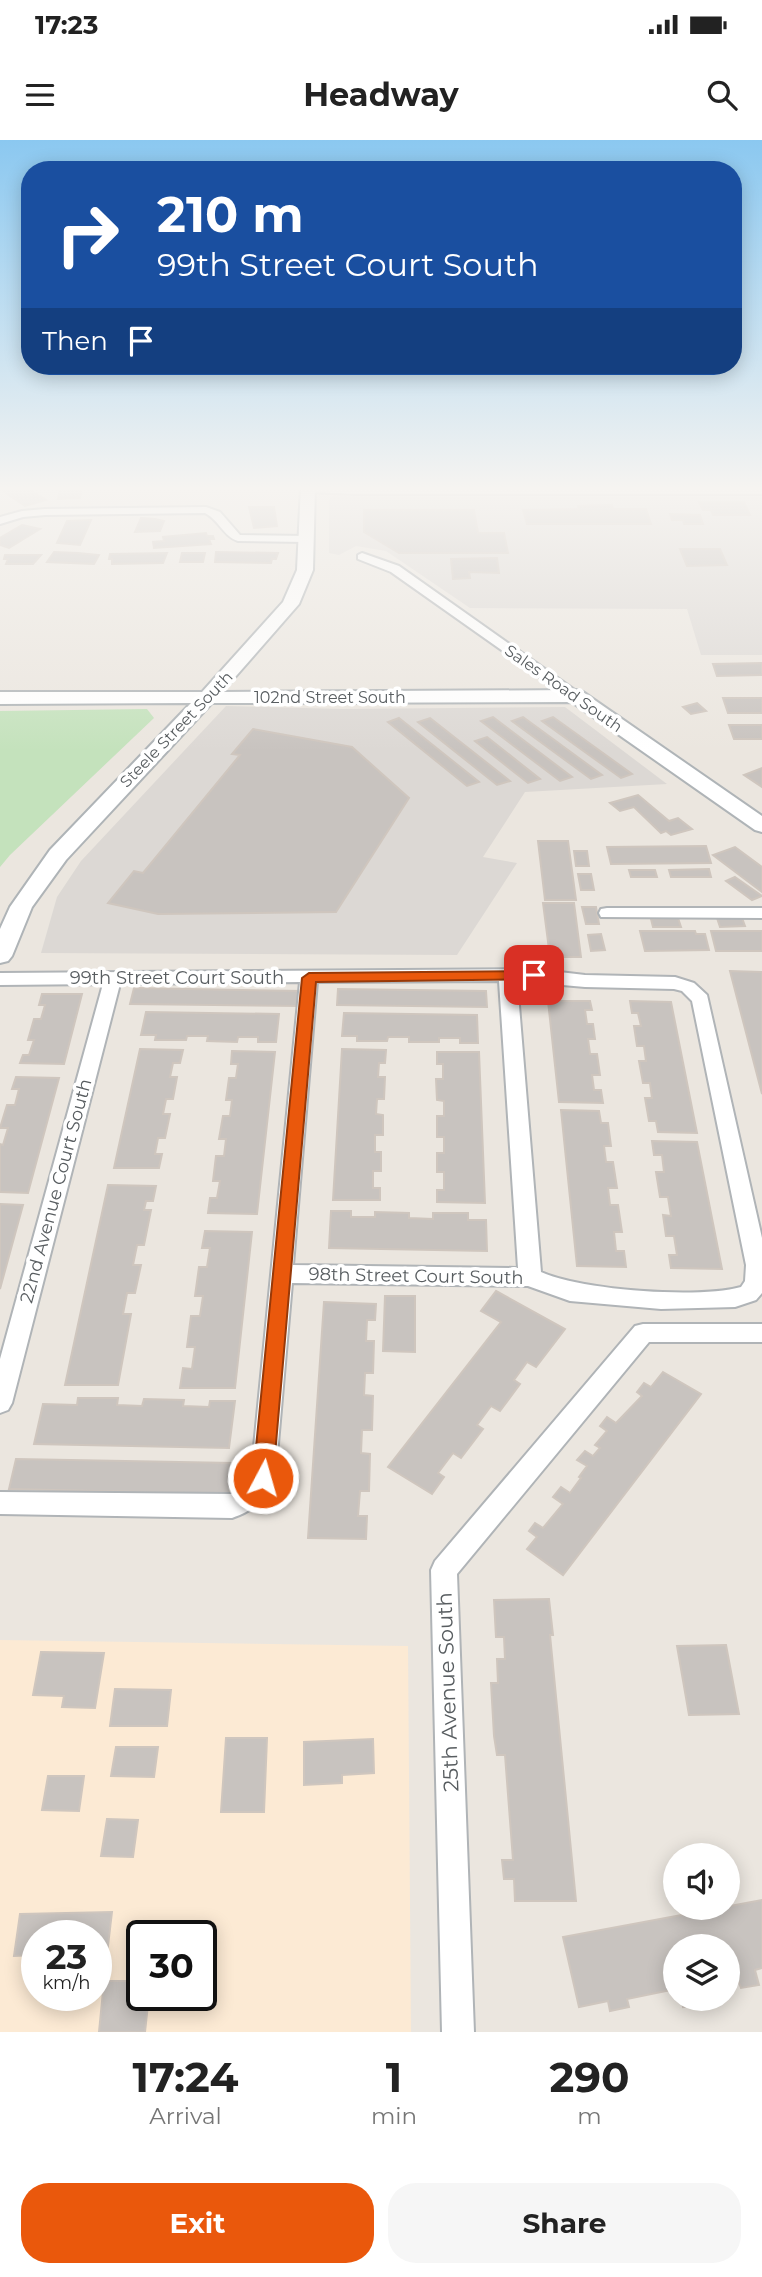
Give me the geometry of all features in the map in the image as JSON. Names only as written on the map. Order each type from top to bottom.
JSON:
[{"type":"main road","name":"Steele Street South","points":[[0,956],[21,907],[46,869],[83,826],[208,697],[291,604],[303,574]]},
{"type":"main road","name":"102nd Street South","points":[[0,698],[576,696]]},
{"type":"main road","name":"Sales Road South","points":[[576,696],[762,826]]},
{"type":"street","name":"Sales Road South","points":[[403,574],[576,696]]},
{"type":"street","points":[[607,913],[762,913]]},
{"type":"street","points":[[508,976],[530,1277]]},
{"type":"street","name":"99th Street Court South","points":[[0,979],[557,976],[585,981],[664,982],[688,987],[701,999],[705,1014],[755,1252],[757,1274],[754,1289]]},
{"type":"street","name":"22nd Avenue Court South","points":[[0,1404],[113,978]]},
{"type":"street","points":[[0,1503],[232,1506],[248,1501],[263,1478],[284,1274],[309,978]]},
{"type":"street","name":"98th Street Court South","points":[[284,1274],[530,1277],[568,1292],[614,1297],[728,1298],[744,1295],[754,1289]]},
{"type":"street","name":"25th Avenue South","points":[[458,2032],[444,1570],[643,1333],[762,1333]]},
{"type":"shaded area","points":[[420,574],[762,574],[762,655],[701,655],[687,609],[470,608]]},
{"type":"shaded area","points":[[226,706],[343,709],[565,707],[667,784],[525,792],[483,857],[517,863],[457,955],[41,953],[57,897],[81,861]]},
{"type":"shaded area","points":[[0,1640],[408,1646],[411,2032],[0,2032]]},
{"type":"green space","points":[[147,709],[154,718],[0,867],[0,711]]},
{"type":"building","points":[[453,574],[469,574],[470,578],[453,579]]},
{"type":"building","points":[[762,663],[762,675],[717,676],[713,664]]},
{"type":"building","points":[[723,698],[762,698],[762,713],[728,713]]},
{"type":"building","points":[[697,703],[706,711],[691,714],[683,707]]},
{"type":"building","points":[[493,717],[572,777],[560,781],[481,721]]},
{"type":"building","points":[[523,717],[602,775],[591,779],[512,721]]},
{"type":"building","points":[[553,717],[632,774],[621,778],[542,721]]},
{"type":"building","points":[[399,718],[479,782],[467,786],[388,722]]},
{"type":"building","points":[[430,718],[510,781],[497,785],[418,722]]},
{"type":"building","points":[[729,725],[762,725],[762,739],[734,739]]},
{"type":"building","points":[[253,729],[352,747],[409,798],[336,912],[158,914],[108,903],[134,871],[143,873],[240,755],[232,754]]},
{"type":"building","points":[[487,737],[540,779],[528,783],[475,741]]},
{"type":"building","points":[[762,768],[762,787],[744,775]]},
{"type":"building","points":[[638,795],[669,821],[678,818],[692,829],[671,835],[666,831],[661,833],[634,807],[620,811],[610,803]]},
{"type":"building","points":[[538,841],[568,841],[576,900],[545,900]]},
{"type":"building","points":[[706,846],[711,863],[611,864],[607,847]]},
{"type":"building","points":[[735,847],[762,867],[762,892],[713,855]]},
{"type":"building","points":[[574,851],[587,851],[589,866],[576,866]]},
{"type":"building","points":[[709,869],[711,877],[671,877],[669,870]]},
{"type":"building","points":[[629,870],[655,870],[657,877],[631,877]]},
{"type":"building","points":[[578,874],[591,874],[594,890],[581,890]]},
{"type":"building","points":[[735,877],[762,896],[752,900],[726,881]]},
{"type":"building","points":[[543,903],[574,903],[581,957],[550,957]]},
{"type":"building","points":[[582,907],[596,907],[599,924],[586,924]]},
{"type":"building","points":[[678,918],[681,927],[653,927],[651,919]]},
{"type":"building","points":[[717,918],[742,918],[745,926],[720,927]]},
{"type":"building","points":[[640,931],[695,931],[696,934],[705,934],[709,950],[645,951]]},
{"type":"building","points":[[711,931],[762,931],[762,951],[716,951]]},
{"type":"building","points":[[601,934],[605,950],[591,951],[588,935]]},
{"type":"building","points":[[730,971],[762,972],[762,1094]]},
{"type":"building","points":[[134,988],[301,991],[300,1006],[130,1004]]},
{"type":"building","points":[[338,989],[486,991],[487,1007],[337,1005]]},
{"type":"building","points":[[42,994],[82,994],[64,1064],[20,1063],[23,1055],[29,1055],[34,1040],[28,1040],[34,1019],[41,1019],[45,1005],[39,1005]]},
{"type":"building","points":[[548,1001],[590,1001],[592,1010],[585,1010],[587,1024],[593,1024],[595,1039],[588,1039],[590,1054],[597,1054],[600,1075],[592,1075],[594,1090],[601,1090],[603,1103],[559,1102]]},
{"type":"building","points":[[630,1001],[671,1002],[697,1133],[658,1132],[656,1121],[649,1121],[645,1098],[652,1098],[650,1083],[643,1083],[639,1061],[646,1061],[644,1046],[637,1046],[634,1026],[641,1026],[638,1013],[632,1013]]},
{"type":"building","points":[[146,1012],[279,1014],[276,1042],[258,1042],[258,1037],[238,1037],[237,1042],[207,1041],[208,1036],[187,1036],[186,1040],[155,1040],[156,1035],[141,1035]]},
{"type":"building","points":[[344,1013],[477,1015],[478,1043],[460,1043],[460,1038],[439,1038],[439,1042],[409,1042],[409,1037],[388,1037],[387,1041],[357,1041],[357,1036],[342,1036]]},
{"type":"building","points":[[140,1049],[183,1050],[180,1063],[173,1063],[170,1077],[177,1077],[173,1099],[166,1099],[163,1114],[170,1114],[165,1138],[158,1138],[155,1154],[162,1154],[159,1168],[114,1168]]},
{"type":"building","points":[[342,1049],[386,1050],[385,1063],[379,1063],[378,1077],[385,1077],[384,1099],[377,1099],[376,1114],[383,1115],[383,1135],[375,1135],[375,1152],[381,1152],[381,1171],[373,1171],[373,1188],[380,1188],[380,1200],[333,1200]]},
{"type":"building","points":[[232,1051],[275,1052],[257,1214],[208,1213],[210,1198],[217,1198],[220,1181],[213,1181],[216,1156],[224,1156],[226,1139],[219,1139],[223,1116],[230,1116],[232,1100],[226,1100],[229,1078],[236,1078],[238,1064],[231,1064]]},
{"type":"building","points":[[437,1052],[479,1052],[485,1203],[437,1202],[437,1190],[444,1190],[444,1172],[437,1172],[437,1153],[444,1153],[444,1137],[437,1137],[437,1116],[444,1116],[444,1101],[437,1100],[436,1079],[443,1079],[443,1064],[437,1064]]},
{"type":"building","points":[[16,1077],[59,1078],[28,1193],[0,1192],[0,1144],[3,1145],[8,1128],[0,1128],[7,1105],[15,1105],[19,1089],[12,1089]]},
{"type":"building","points":[[561,1110],[599,1111],[601,1123],[608,1123],[611,1146],[604,1146],[606,1162],[613,1162],[617,1188],[608,1188],[610,1205],[618,1205],[622,1232],[614,1232],[616,1251],[624,1251],[626,1267],[577,1266]]},
{"type":"building","points":[[652,1141],[697,1142],[722,1269],[671,1268],[669,1255],[677,1255],[674,1236],[666,1236],[663,1215],[671,1216],[668,1197],[660,1197],[656,1172],[664,1172],[662,1155],[654,1155]]},
{"type":"building","points":[[108,1185],[156,1186],[153,1201],[146,1201],[144,1210],[151,1210],[144,1245],[137,1245],[133,1265],[141,1265],[135,1293],[127,1293],[123,1314],[131,1314],[118,1385],[65,1385]]},
{"type":"building","points":[[0,1204],[23,1205],[0,1289]]},
{"type":"building","points":[[331,1211],[351,1211],[351,1217],[375,1217],[375,1212],[409,1213],[409,1218],[433,1219],[433,1213],[468,1213],[468,1220],[486,1220],[487,1251],[329,1248]]},
{"type":"building","points":[[205,1231],[252,1232],[235,1388],[180,1388],[183,1368],[192,1369],[195,1347],[187,1347],[191,1316],[200,1316],[203,1296],[195,1296],[199,1267],[207,1267],[210,1248],[202,1248]]},
{"type":"building","points":[[496,1291],[565,1329],[536,1367],[527,1362],[514,1380],[520,1384],[500,1411],[491,1406],[477,1425],[483,1429],[461,1458],[453,1453],[438,1473],[444,1477],[432,1494],[388,1467],[501,1322],[481,1311]]},
{"type":"building","points":[[385,1296],[415,1296],[415,1352],[383,1351]]},
{"type":"building","points":[[324,1302],[376,1304],[375,1320],[367,1320],[366,1341],[374,1341],[373,1373],[365,1373],[364,1395],[373,1396],[372,1430],[362,1430],[361,1453],[370,1454],[369,1491],[360,1491],[358,1516],[367,1516],[366,1539],[308,1538]]},
{"type":"building","points":[[663,1372],[701,1394],[563,1575],[527,1549],[537,1537],[529,1531],[535,1523],[543,1528],[563,1504],[553,1497],[561,1487],[570,1493],[581,1478],[579,1477],[587,1466],[577,1460],[585,1451],[593,1456],[600,1448],[595,1445],[607,1431],[600,1426],[607,1417],[616,1423],[642,1396],[637,1392],[644,1383],[651,1387]]},
{"type":"building","points":[[78,1398],[118,1398],[117,1405],[142,1406],[144,1399],[184,1400],[183,1406],[209,1407],[210,1401],[235,1401],[229,1448],[34,1444],[43,1404],[77,1405]]},
{"type":"building","points":[[16,1459],[233,1463],[230,1494],[9,1489]]},
{"type":"building","points":[[549,1599],[553,1635],[550,1635],[576,1901],[515,1901],[514,1879],[504,1879],[502,1860],[513,1860],[505,1755],[497,1755],[494,1736],[491,1683],[498,1683],[497,1659],[505,1659],[504,1637],[496,1637],[494,1600]]},
{"type":"building","points":[[726,1645],[739,1714],[689,1715],[677,1646]]},
{"type":"building","points":[[41,1652],[104,1653],[95,1708],[62,1707],[64,1696],[33,1695]]},
{"type":"building","points":[[115,1689],[171,1690],[167,1726],[110,1726]]},
{"type":"building","points":[[226,1738],[267,1738],[264,1812],[221,1812]]},
{"type":"building","points":[[373,1739],[374,1773],[342,1775],[342,1783],[304,1785],[304,1742]]},
{"type":"building","points":[[116,1747],[158,1747],[154,1777],[111,1776]]},
{"type":"building","points":[[48,1776],[84,1776],[79,1811],[42,1810]]},
{"type":"building","points":[[107,1819],[138,1820],[133,1857],[101,1856]]},
{"type":"building","points":[[762,1900],[762,1968],[755,1970],[759,1985],[741,1988],[740,1985],[740,1934],[663,1934],[663,1992],[627,1999],[629,2007],[610,2011],[608,2001],[579,2007],[563,1937],[663,1918],[740,1920],[740,1904]]},
{"type":"building","points":[[112,1912],[111,1920],[21,1920],[21,1956],[14,1956],[20,1914]]},
{"type":"building","points":[[112,1981],[126,1981],[126,2011],[147,2011],[145,2032],[99,2032],[101,2011],[112,2011]]},
{"type":"route","points":[[263,1478],[284,1274],[309,978],[534,975]]}]
